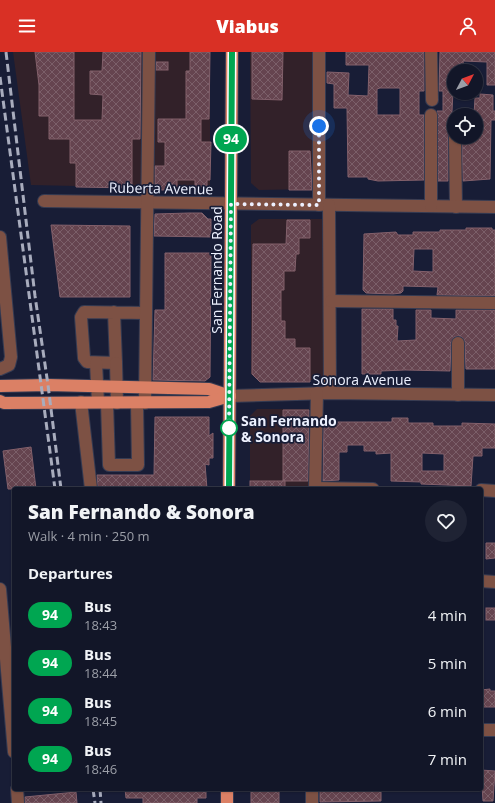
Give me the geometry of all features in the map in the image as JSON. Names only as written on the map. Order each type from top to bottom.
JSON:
[{"type":"main road","name":"San Fernando Road","points":[[229,487],[232,52]]},
{"type":"main road","name":"Sonora Avenue","points":[[0,386],[107,396],[209,402],[230,396]]},
{"type":"main road","name":"Sonora Avenue","points":[[0,401],[4,403],[81,402],[107,396],[143,397],[166,388],[209,389],[230,396]]},
{"type":"main road","points":[[227,791],[227,803]]},
{"type":"street","points":[[96,362],[107,396],[109,465],[138,465],[143,397],[146,313],[149,52]]},
{"type":"street","points":[[319,52],[324,205],[331,301],[330,393]]},
{"type":"street","points":[[431,52],[432,100]]},
{"type":"street","points":[[431,115],[431,206]]},
{"type":"street","points":[[455,144],[456,207]]},
{"type":"street","name":"Ruberta Avenue","points":[[44,201],[147,204],[495,207]]},
{"type":"street","points":[[0,237],[11,357],[8,365],[0,369]]},
{"type":"street","points":[[331,301],[495,303]]},
{"type":"street","points":[[116,363],[87,362],[84,358],[81,318],[84,312],[146,313]]},
{"type":"street","points":[[107,396],[116,363],[114,312]]},
{"type":"street","points":[[458,343],[458,395]]},
{"type":"street","points":[[315,487],[317,393]]},
{"type":"street","name":"Sonora Avenue","points":[[230,396],[317,393],[495,395]]},
{"type":"street","points":[[81,402],[91,487]]},
{"type":"street","points":[[483,490],[495,491]]},
{"type":"street","points":[[483,581],[495,582]]},
{"type":"street","points":[[0,589],[11,681],[12,706]]},
{"type":"street","points":[[483,730],[495,730]]},
{"type":"street","points":[[17,791],[18,803]]},
{"type":"street","points":[[312,791],[312,803]]},
{"type":"shaded area","points":[[13,52],[210,52],[210,189],[31,185]]},
{"type":"shaded area","points":[[250,52],[314,52],[316,189],[259,190],[251,183]]},
{"type":"shaded area","points":[[259,219],[324,219],[323,380],[258,380],[251,374],[251,225]]},
{"type":"shaded area","points":[[257,409],[309,409],[309,487],[250,487],[250,416]]},
{"type":"building","points":[[35,52],[74,52],[74,120],[102,120],[103,95],[90,94],[90,71],[102,71],[103,52],[141,52],[140,139],[132,139],[132,188],[76,187],[76,163],[70,163],[70,139],[49,139],[49,116],[39,116],[39,85]]},
{"type":"building","points":[[190,52],[210,52],[209,119],[201,119],[201,142],[211,142],[210,180],[207,180],[207,187],[195,186],[195,180],[177,180],[177,190],[155,190],[155,166],[165,166],[165,142],[158,142],[158,119],[186,119],[186,71],[190,71]]},
{"type":"building","points":[[252,52],[283,52],[282,100],[252,99]]},
{"type":"building","points":[[346,52],[424,52],[424,91],[419,91],[419,115],[424,115],[424,180],[378,181],[368,179],[368,177],[348,177],[347,108],[334,108],[334,84],[327,83],[327,72],[349,73],[348,95],[368,96],[369,65],[346,65]],"holes":[[[400,88],[400,115],[377,115],[377,89]]]},
{"type":"building","points":[[440,52],[495,52],[495,85],[487,85],[487,62],[463,61],[463,64],[447,64],[447,100],[453,100],[452,108],[447,108],[448,181],[438,181],[437,111],[443,111],[443,91],[439,91]]},
{"type":"building","points":[[156,62],[168,62],[168,70],[156,70]]},
{"type":"building","points":[[483,94],[493,95],[493,111],[495,111],[495,120],[491,120],[490,179],[463,181],[462,144],[483,144],[483,108],[474,108],[475,100],[483,100]]},
{"type":"building","points":[[289,151],[310,151],[312,190],[289,190]]},
{"type":"building","points":[[202,213],[208,219],[211,219],[211,237],[154,236],[155,214]]},
{"type":"building","points":[[287,220],[310,220],[310,238],[299,238],[299,254],[296,254],[295,271],[284,271],[284,290],[281,290],[281,321],[285,321],[285,339],[295,339],[295,348],[310,348],[310,382],[260,382],[252,374],[253,244],[286,244]]},
{"type":"building","points":[[51,225],[130,226],[130,297],[60,297]]},
{"type":"building","points":[[466,228],[492,228],[492,230],[495,230],[495,296],[437,295],[438,287],[403,286],[403,291],[401,293],[393,294],[366,293],[363,290],[364,234],[396,232],[398,235],[413,235],[413,232],[466,230]],"holes":[[[414,249],[433,249],[433,272],[413,271]]]},
{"type":"building","points":[[165,253],[211,253],[210,377],[205,381],[153,380],[155,310],[165,310]]},
{"type":"building","points":[[362,309],[393,309],[393,320],[396,320],[396,326],[398,326],[397,341],[416,340],[416,310],[431,310],[431,318],[456,319],[456,310],[495,310],[495,369],[466,369],[465,343],[462,337],[458,336],[454,337],[451,343],[450,371],[405,370],[381,371],[381,374],[362,374]]},
{"type":"building","points":[[283,410],[309,410],[308,481],[283,481]]},
{"type":"building","points":[[155,417],[209,417],[209,436],[213,433],[213,458],[209,458],[209,465],[205,464],[207,487],[98,487],[97,475],[154,475]]},
{"type":"building","points":[[392,418],[408,418],[408,423],[433,423],[433,426],[462,426],[462,423],[495,424],[495,448],[482,448],[482,456],[473,456],[471,486],[391,481],[391,453],[376,454],[376,451],[364,451],[364,445],[347,445],[347,452],[339,452],[339,480],[323,481],[324,422],[392,422]],"holes":[[[422,453],[444,454],[444,471],[422,471]]]},
{"type":"building","points":[[31,447],[36,487],[12,487],[12,489],[8,489],[3,451]]},
{"type":"building","points":[[250,481],[285,481],[285,487],[250,487]]},
{"type":"building","points":[[486,543],[495,543],[495,558],[486,559]]},
{"type":"building","points":[[486,608],[495,608],[495,620],[486,620]]},
{"type":"building","points":[[490,689],[490,691],[495,691],[495,707],[483,707],[483,690]]},
{"type":"building","points":[[483,770],[495,771],[493,801],[483,801]]},
{"type":"building","points":[[125,791],[206,791],[206,798],[197,798],[197,803],[143,803],[143,798],[126,798]]},
{"type":"building","points":[[251,791],[279,791],[279,803],[251,803]]},
{"type":"building","points":[[320,791],[381,791],[381,801],[320,802]]},
{"type":"building","points":[[76,792],[77,803],[25,803],[25,797]]},
{"type":"railway","points":[[6,52],[35,296],[61,487]]},
{"type":"railway","points":[[0,77],[55,487]]},
{"type":"railway","points":[[93,791],[95,803]]},
{"type":"railway","points":[[100,791],[101,803]]},
{"type":"bus line","name":"94","points":[[229,487],[230,160],[232,52]]},
{"type":"place","name":"San Fernando & Sonora","points":[[229,428]]},
{"type":"route","points":[[229,428],[231,204],[319,205],[319,126]]}]
